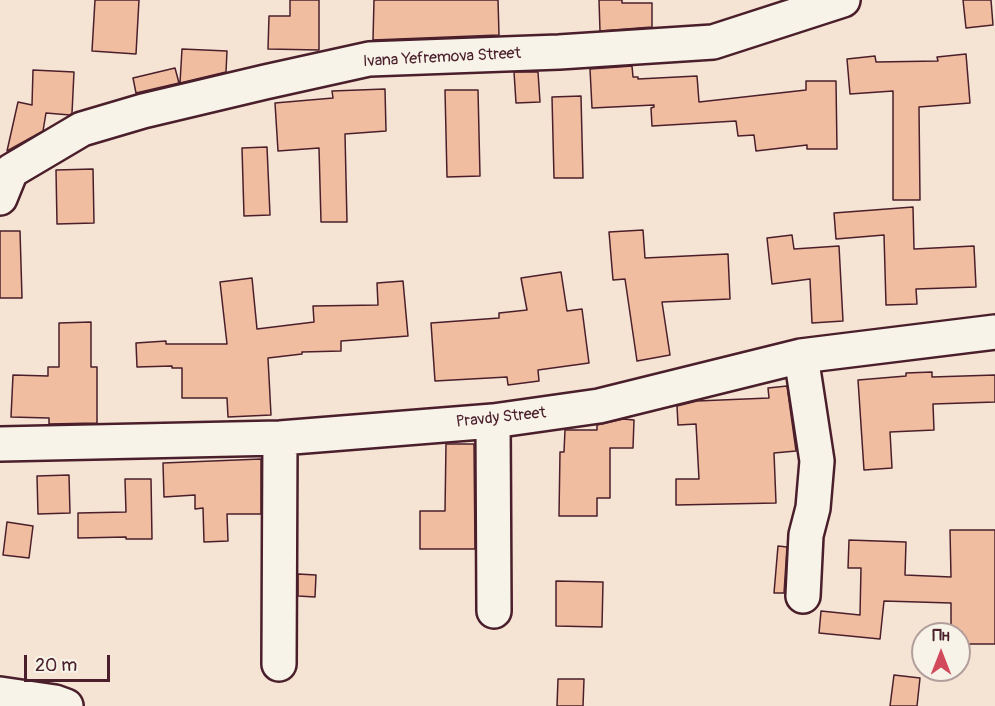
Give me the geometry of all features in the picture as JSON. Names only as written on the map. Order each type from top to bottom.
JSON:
[{"type":"street","name":"Ivana Yefremova Street","points":[[4,175],[82,129],[143,111],[369,59],[559,52],[713,42],[843,0]]},
{"type":"street","name":"Pravdy Street","points":[[0,444],[280,438],[493,421],[599,406],[801,356],[995,332]]},
{"type":"street","points":[[801,356],[817,461],[813,508],[806,535],[802,596]]},
{"type":"street","points":[[493,421],[494,611]]},
{"type":"street","points":[[279,664],[280,438]]},
{"type":"street","points":[[0,694],[55,702],[66,706]]},
{"type":"building","points":[[95,0],[139,0],[136,54],[92,51]]},
{"type":"building","points":[[290,0],[319,0],[319,50],[268,49],[269,16],[290,16]]},
{"type":"building","points":[[374,0],[498,0],[499,35],[373,40]]},
{"type":"building","points":[[599,0],[652,3],[652,27],[600,31]]},
{"type":"building","points":[[963,0],[991,0],[993,25],[966,28]]},
{"type":"building","points":[[182,49],[227,51],[226,72],[180,83]]},
{"type":"building","points":[[966,54],[970,103],[919,107],[920,200],[893,200],[893,91],[850,94],[847,59],[875,56],[876,62],[938,61],[937,57]]},
{"type":"building","points":[[632,66],[633,77],[638,77],[638,79],[697,76],[699,102],[806,90],[806,81],[836,81],[837,149],[807,149],[807,145],[756,151],[754,135],[738,136],[736,121],[652,126],[651,108],[654,105],[592,108],[590,69]]},
{"type":"building","points":[[175,68],[179,83],[136,93],[133,78]]},
{"type":"building","points":[[33,70],[74,72],[72,113],[70,115],[46,113],[43,131],[7,151],[18,102],[32,105]]},
{"type":"building","points":[[514,72],[538,72],[540,102],[516,103]]},
{"type":"building","points":[[385,89],[386,131],[345,134],[347,222],[321,222],[319,148],[278,151],[275,103],[333,98],[332,91]]},
{"type":"building","points":[[445,90],[478,90],[480,176],[447,177]]},
{"type":"building","points":[[581,96],[583,178],[554,178],[552,97]]},
{"type":"building","points":[[267,147],[270,215],[244,216],[242,148]]},
{"type":"building","points":[[93,169],[94,223],[57,224],[56,170]]},
{"type":"building","points":[[913,207],[914,249],[974,246],[976,287],[916,289],[917,304],[886,305],[884,235],[836,239],[834,213]]},
{"type":"building","points":[[643,230],[645,258],[728,254],[730,299],[662,302],[670,355],[637,361],[625,279],[613,280],[609,232]]},
{"type":"building","points":[[0,231],[20,231],[22,298],[0,298]]},
{"type":"building","points":[[792,235],[794,249],[839,246],[843,321],[812,323],[810,279],[772,284],[767,238]]},
{"type":"building","points":[[561,272],[567,311],[582,309],[589,363],[538,370],[539,381],[508,385],[507,377],[435,381],[431,323],[499,318],[499,313],[527,310],[521,278]]},
{"type":"building","points":[[252,278],[257,329],[314,322],[313,306],[378,305],[377,283],[403,281],[408,336],[341,341],[341,351],[302,352],[302,354],[268,358],[271,415],[228,417],[227,398],[182,398],[182,368],[137,367],[136,343],[166,341],[166,344],[227,344],[220,282]]},
{"type":"building","points":[[91,322],[91,367],[97,367],[97,423],[49,424],[49,418],[11,417],[13,375],[48,376],[48,367],[59,367],[59,323]]},
{"type":"building","points":[[932,372],[932,377],[995,375],[995,402],[933,404],[934,430],[890,432],[892,468],[864,470],[858,380],[906,376],[906,373]]},
{"type":"building","points":[[787,386],[796,451],[774,453],[776,503],[676,505],[676,479],[699,479],[696,424],[678,425],[677,406],[697,401],[769,398],[768,388]]},
{"type":"building","points":[[623,419],[634,420],[633,448],[610,448],[610,498],[597,498],[597,516],[559,516],[560,452],[564,452],[565,430],[597,430],[597,425]]},
{"type":"building","points":[[446,444],[474,444],[475,549],[420,549],[420,511],[445,511]]},
{"type":"building","points":[[261,459],[261,514],[227,514],[228,541],[204,542],[203,508],[195,509],[195,495],[164,497],[163,463]]},
{"type":"building","points":[[69,475],[70,513],[38,514],[37,476]]},
{"type":"building","points":[[125,479],[151,479],[152,539],[78,538],[78,513],[126,512]]},
{"type":"building","points":[[7,522],[33,526],[29,558],[3,555]]},
{"type":"building","points":[[950,530],[995,530],[995,644],[971,644],[971,622],[951,622],[951,603],[884,601],[880,639],[819,633],[821,611],[860,615],[861,568],[848,568],[849,540],[906,542],[905,575],[951,577]]},
{"type":"building","points":[[778,546],[787,547],[784,593],[774,593]]},
{"type":"building","points":[[298,574],[316,575],[315,597],[298,596]]},
{"type":"building","points":[[556,581],[603,582],[602,627],[556,626]]},
{"type":"building","points":[[894,675],[911,677],[911,682],[920,682],[917,706],[890,706]]},
{"type":"building","points":[[558,679],[584,679],[583,706],[557,706]]}]
